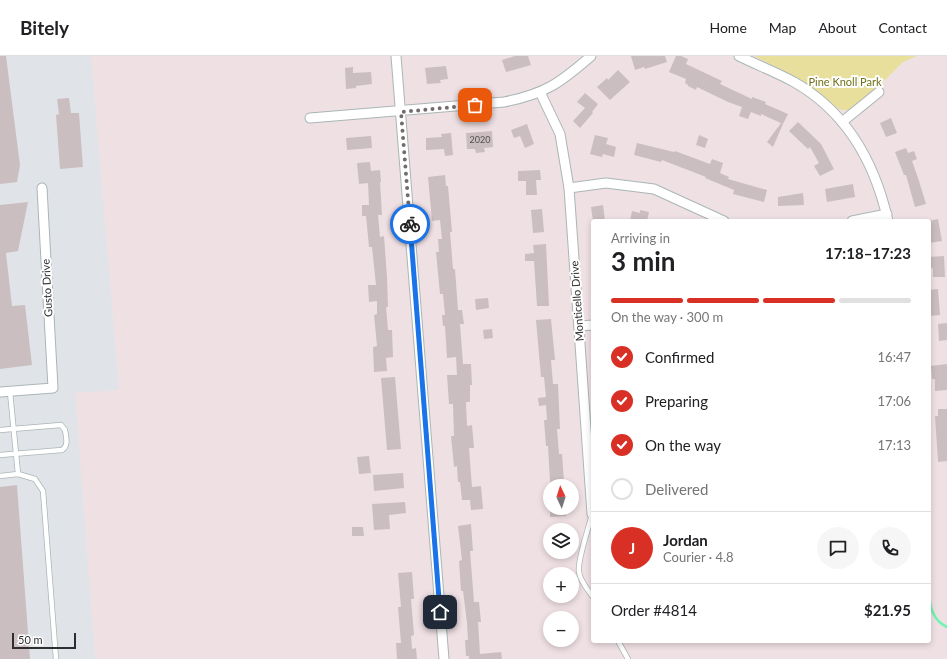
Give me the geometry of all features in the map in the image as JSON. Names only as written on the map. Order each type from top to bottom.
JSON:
[{"type":"street","points":[[396,56],[444,659]]},
{"type":"street","points":[[310,118],[401,112],[504,102],[524,98],[557,84],[591,56]]},
{"type":"street","points":[[739,56],[794,82],[820,100],[842,122],[864,152],[872,168],[888,217],[870,219]]},
{"type":"street","name":"Monticello Drive","points":[[540,92],[560,134],[569,188],[579,326],[591,458]]},
{"type":"street","points":[[842,122],[880,92]]},
{"type":"street","points":[[569,188],[606,183],[654,189],[720,219]]},
{"type":"street","name":"Gusto Drive","points":[[10,392],[53,388],[42,188]]},
{"type":"street","points":[[579,326],[591,325]]},
{"type":"street","points":[[0,392],[10,392]]},
{"type":"lane","points":[[10,392],[18,474]]},
{"type":"lane","points":[[0,430],[61,425],[65,430],[66,445],[65,448],[0,455]]},
{"type":"lane","points":[[0,476],[18,474],[35,479],[43,492],[56,659]]},
{"type":"lane","points":[[591,518],[579,563],[579,574],[591,594]]},
{"type":"lane","points":[[619,643],[628,659]]},
{"type":"shaded area","points":[[0,56],[91,56],[119,390],[75,393],[95,659],[0,659]]},
{"type":"green space","name":"Pine Knoll Park","points":[[754,56],[917,56],[903,62],[879,86],[849,110],[842,110],[800,80]]},
{"type":"building","points":[[0,56],[6,56],[20,165],[17,182],[0,184]]},
{"type":"building","points":[[515,56],[528,56],[531,65],[506,72],[502,60]]},
{"type":"building","points":[[631,56],[665,56],[667,62],[645,69],[644,67],[635,70]]},
{"type":"building","points":[[676,56],[681,56],[688,59],[686,64],[722,81],[720,84],[752,99],[752,97],[766,102],[765,104],[788,114],[783,124],[761,114],[761,116],[751,112],[748,119],[739,116],[742,107],[697,87],[696,90],[688,86],[685,83],[686,79],[669,72]]},
{"type":"building","points":[[446,66],[448,79],[440,80],[441,83],[427,84],[425,68]]},
{"type":"building","points":[[353,67],[353,73],[371,72],[372,84],[346,89],[345,68]]},
{"type":"building","points":[[618,70],[630,82],[610,100],[597,87],[607,78],[608,80]]},
{"type":"building","points":[[585,93],[598,104],[592,112],[593,113],[580,128],[573,121],[585,108],[577,102]]},
{"type":"building","points":[[69,98],[71,113],[79,113],[83,167],[60,169],[56,115],[59,114],[57,99]]},
{"type":"building","points":[[891,118],[897,133],[886,137],[880,123]]},
{"type":"building","points":[[798,122],[821,144],[834,169],[820,176],[814,166],[819,163],[810,147],[808,149],[789,131]]},
{"type":"building","points":[[781,123],[783,124],[773,147],[767,142]]},
{"type":"building","points":[[527,124],[534,144],[525,148],[520,136],[514,138],[511,130]]},
{"type":"building","points":[[492,131],[493,147],[484,148],[485,152],[476,153],[475,149],[467,149],[466,133]]},
{"type":"building","points":[[451,133],[453,155],[445,156],[444,149],[426,150],[426,138],[442,137],[441,134]]},
{"type":"building","points":[[595,135],[608,138],[606,144],[616,147],[614,157],[603,154],[602,157],[590,154]]},
{"type":"building","points":[[699,135],[708,139],[705,148],[696,145]]},
{"type":"building","points":[[371,136],[372,148],[347,150],[346,138]]},
{"type":"building","points":[[637,143],[675,151],[710,164],[712,159],[723,163],[720,173],[729,177],[728,179],[767,190],[764,202],[733,194],[734,190],[705,178],[706,177],[662,160],[661,162],[634,155]]},
{"type":"building","points":[[906,148],[908,153],[914,151],[917,159],[912,161],[926,204],[915,207],[906,175],[904,175],[895,152]]},
{"type":"building","points":[[370,162],[371,171],[380,170],[382,215],[378,215],[380,237],[384,236],[388,307],[386,307],[388,330],[392,330],[393,357],[386,358],[387,371],[374,372],[373,347],[377,346],[374,315],[377,314],[377,301],[369,302],[368,285],[376,285],[372,247],[369,247],[366,216],[362,216],[362,205],[369,205],[368,183],[359,184],[357,163]]},
{"type":"building","points":[[540,170],[541,180],[536,180],[537,195],[526,195],[526,181],[518,181],[518,171]]},
{"type":"building","points":[[445,175],[446,186],[448,186],[452,232],[450,232],[458,310],[462,310],[464,324],[460,324],[463,364],[471,364],[472,385],[470,385],[470,402],[466,402],[467,426],[472,425],[474,448],[469,448],[472,487],[481,486],[483,509],[471,510],[470,500],[462,500],[460,482],[458,482],[457,466],[454,467],[451,436],[454,436],[453,404],[449,404],[447,375],[457,375],[456,357],[447,358],[445,326],[443,326],[442,315],[445,315],[443,294],[440,294],[436,252],[439,252],[438,239],[442,239],[440,220],[432,221],[428,177]]},
{"type":"building","points":[[853,184],[855,197],[827,202],[825,189]]},
{"type":"building","points":[[803,193],[804,205],[778,206],[778,197]]},
{"type":"building","points":[[28,202],[18,251],[6,253],[12,306],[25,305],[32,365],[0,369],[0,205]]},
{"type":"building","points":[[603,205],[605,219],[593,219],[591,207]]},
{"type":"building","points":[[542,209],[544,232],[533,233],[531,210]]},
{"type":"building","points":[[640,210],[649,212],[647,219],[630,219],[632,211],[640,213]]},
{"type":"building","points":[[938,219],[942,241],[931,243],[931,221]]},
{"type":"building","points":[[546,244],[549,306],[537,306],[534,261],[525,261],[525,254],[534,253],[533,245]]},
{"type":"building","points":[[944,256],[945,277],[933,277],[931,257]]},
{"type":"building","points":[[938,289],[940,315],[931,316],[931,290]]},
{"type":"building","points":[[488,298],[489,308],[476,310],[475,299]]},
{"type":"building","points":[[551,319],[555,360],[551,360],[553,384],[558,384],[560,429],[557,429],[559,454],[562,454],[564,479],[550,479],[548,446],[546,446],[544,420],[547,420],[546,405],[539,406],[538,398],[546,397],[544,377],[541,377],[536,320]]},
{"type":"building","points":[[947,323],[947,340],[939,341],[938,324]]},
{"type":"building","points":[[492,329],[493,338],[484,339],[483,330]]},
{"type":"building","points":[[947,364],[947,390],[935,391],[935,379],[932,379],[931,366]]},
{"type":"building","points":[[395,377],[401,449],[387,450],[381,378]]},
{"type":"building","points":[[938,409],[947,409],[947,461],[938,462],[935,416],[938,416]]},
{"type":"building","points":[[369,456],[371,473],[359,474],[357,457]]},
{"type":"building","points":[[403,473],[404,488],[374,491],[373,475]]},
{"type":"building","points":[[17,485],[30,659],[0,659],[0,487]]},
{"type":"building","points":[[405,502],[406,513],[389,515],[390,529],[374,530],[372,504]]},
{"type":"building","points":[[550,515],[566,515],[566,516],[550,517]]},
{"type":"building","points":[[471,524],[473,551],[470,551],[474,602],[479,602],[481,622],[478,622],[480,654],[501,652],[502,659],[469,659],[469,656],[466,656],[465,640],[468,640],[467,623],[463,591],[461,591],[459,561],[462,560],[458,526]]},
{"type":"building","points":[[352,527],[363,527],[364,536],[352,536]]},
{"type":"building","points":[[412,572],[414,599],[411,599],[414,635],[411,636],[412,649],[416,648],[417,659],[397,659],[396,643],[401,643],[398,607],[401,607],[398,573]]},
{"type":"waterway","points":[[931,606],[934,615],[939,622],[947,627]]},
{"type":"way so far","points":[[410,224],[401,112],[475,105]]},
{"type":"route","points":[[410,224],[440,612]]}]
